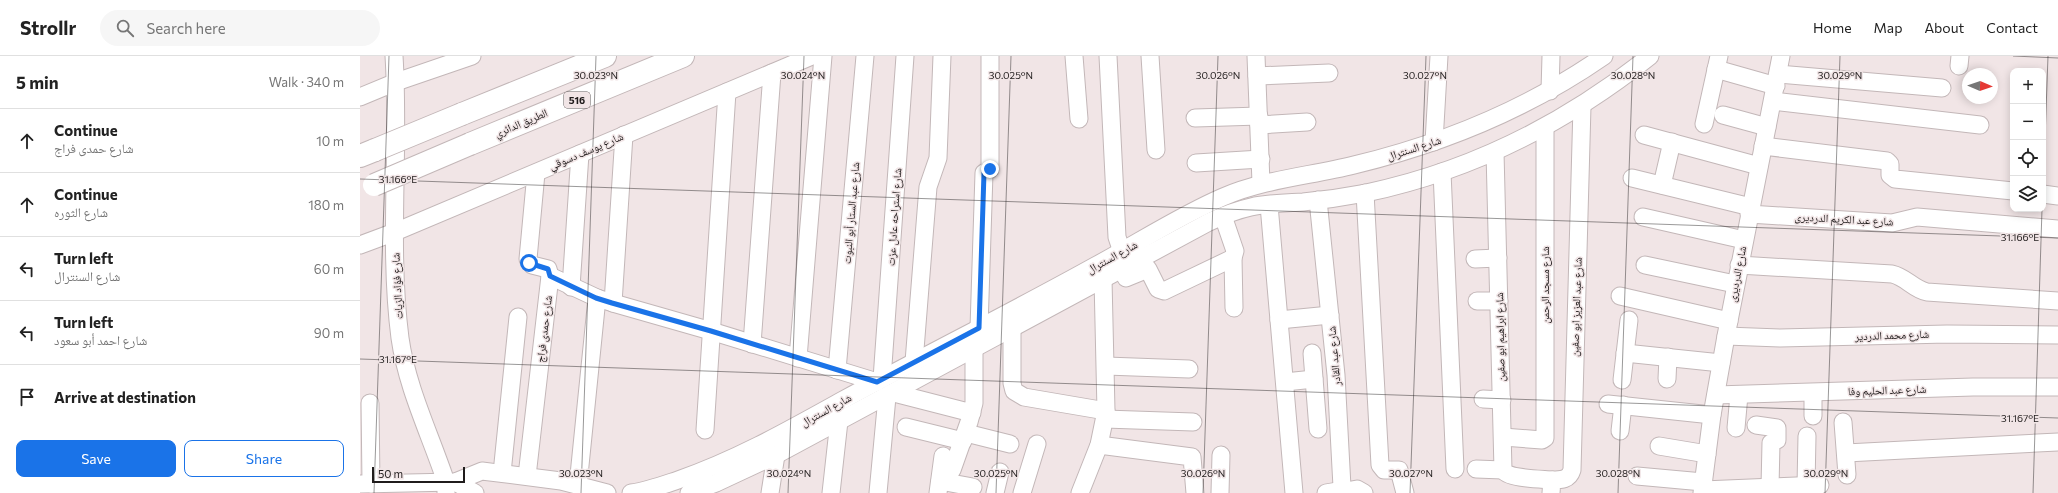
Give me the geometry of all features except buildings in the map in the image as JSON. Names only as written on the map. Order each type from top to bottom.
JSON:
[{"type":"highway","points":[[367,153],[604,56]]},
{"type":"highway","name":"الطريق الدائري","points":[[367,187],[683,56]]},
{"type":"street","name":"شارع فؤاد الزيات","points":[[394,56],[396,82],[395,232],[397,302],[400,338],[407,374],[449,486]]},
{"type":"street","points":[[360,97],[396,82],[472,56]]},
{"type":"street","name":"شارع يوسف دسوقي","points":[[360,245],[395,232],[812,56]]},
{"type":"street","points":[[798,358],[823,56]]},
{"type":"street","name":"شارع عبد الستار أبو النبوت","points":[[837,370],[865,56]]},
{"type":"street","name":"شارع استراحه عادل عزت","points":[[880,380],[905,56]]},
{"type":"street","points":[[914,362],[928,187],[938,158],[942,56]]},
{"type":"street","points":[[979,328],[984,173],[990,169],[990,56]]},
{"type":"street","points":[[1074,56],[1078,119]]},
{"type":"street","points":[[1108,56],[1117,236],[1122,252]]},
{"type":"street","points":[[1150,56],[1156,150]]},
{"type":"street","points":[[1252,207],[1254,185],[1261,159],[1256,56]]},
{"type":"street","points":[[1434,142],[1439,56]]},
{"type":"street","points":[[1550,91],[1551,56]]},
{"type":"street","name":"شارع السنترال","points":[[631,493],[646,490],[710,469],[767,442],[880,380],[1122,252],[1199,208],[1254,185],[1352,166],[1434,142],[1481,123],[1550,91],[1604,56]]},
{"type":"street","name":"شارع السنترال","points":[[689,493],[716,483],[776,454],[890,395],[1103,279],[1223,216],[1252,207],[1365,193],[1442,172],[1495,152],[1545,128],[1582,106],[1616,83],[1650,56]]},
{"type":"street","name":"شارع الدرديرى","points":[[1703,488],[1712,415],[1727,328],[1781,56]]},
{"type":"street","points":[[1704,124],[1718,63],[1776,87],[1980,125]]},
{"type":"street","points":[[752,344],[772,73]]},
{"type":"street","points":[[1257,76],[1328,73]]},
{"type":"street","points":[[1776,87],[1942,88]]},
{"type":"street","points":[[705,430],[727,92]]},
{"type":"street","name":"شارع عبد العزيز ابو صفين","points":[[1552,486],[1567,478],[1572,470],[1582,106]]},
{"type":"street","points":[[1723,115],[1768,127]]},
{"type":"street","points":[[1195,118],[1307,122]]},
{"type":"street","name":"شارع مسجد الرحمن","points":[[1503,437],[1542,440],[1545,438],[1545,128]]},
{"type":"street","points":[[612,303],[624,135]]},
{"type":"street","points":[[1644,135],[1759,166]]},
{"type":"street","points":[[1662,185],[1672,142]]},
{"type":"street","points":[[1763,146],[1887,161],[1890,164],[1890,175],[1895,178],[2010,191]]},
{"type":"street","name":"شارع ابراهيم ابو صفين","points":[[1495,152],[1503,470]]},
{"type":"street","points":[[571,287],[580,154]]},
{"type":"street","points":[[1196,163],[1261,159]]},
{"type":"street","points":[[1442,172],[1455,469]]},
{"type":"street","points":[[536,173],[528,259],[532,265],[548,269],[550,276],[596,298],[711,331],[837,370],[880,380]]},
{"type":"street","name":"شارع عبد الكريم الدرديرى","points":[[1632,178],[1750,210],[1892,223],[1917,217],[2058,229]]},
{"type":"street","points":[[1365,193],[1380,465],[1382,468],[1399,470],[1405,493]]},
{"type":"street","points":[[2046,194],[2058,196]]},
{"type":"street","name":"شارع عبد القادر","points":[[1318,200],[1341,435],[1342,485],[1344,490]]},
{"type":"street","points":[[1269,205],[1294,493]]},
{"type":"street","points":[[1223,216],[1235,251],[1233,258],[1234,308]]},
{"type":"street","points":[[1643,217],[1744,240]]},
{"type":"street","points":[[1124,279],[1148,269],[1158,289],[1164,291],[1233,258]]},
{"type":"street","points":[[1475,259],[1498,258]]},
{"type":"street","points":[[1646,265],[1735,284]]},
{"type":"street","points":[[1739,265],[1892,274],[1899,276],[1920,291],[2058,301]]},
{"type":"street","name":"شارع حمدى فراج","points":[[527,476],[550,276]]},
{"type":"street","points":[[1080,493],[1100,445],[1105,415],[1106,366],[1103,279]]},
{"type":"street","name":"شارع محمد الدردير","points":[[1620,296],[1727,328],[1780,338],[1947,334],[2058,335]]},
{"type":"street","points":[[584,489],[596,298]]},
{"type":"street","points":[[1477,301],[1499,301]]},
{"type":"street","points":[[1279,320],[1330,314]]},
{"type":"street","points":[[502,473],[518,317]]},
{"type":"street","points":[[1622,380],[1629,320]]},
{"type":"street","points":[[1012,328],[1012,383],[1017,394],[1024,398],[1105,415],[1192,422]]},
{"type":"street","points":[[973,487],[943,475],[964,437],[972,413],[974,403],[974,350]]},
{"type":"street","points":[[1312,353],[1318,428]]},
{"type":"street","points":[[1625,353],[1721,363]]},
{"type":"street","points":[[1667,379],[1668,357]]},
{"type":"street","points":[[1106,366],[1189,369]]},
{"type":"street","points":[[1285,382],[1314,379]]},
{"type":"street","name":"شارع عبد الحليم وفا","points":[[1716,395],[1973,387],[2058,387]]},
{"type":"street","points":[[1813,393],[1813,416]]},
{"type":"street","points":[[878,493],[890,395],[972,413]]},
{"type":"street","points":[[1736,428],[1739,395]]},
{"type":"street","points":[[1483,399],[1502,400]]},
{"type":"street","points":[[370,403],[365,484],[392,489],[449,486],[475,493]]},
{"type":"street","points":[[1620,432],[1615,405],[1712,415]]},
{"type":"street","points":[[831,493],[839,421]]},
{"type":"street","points":[[1844,422],[1847,475]]},
{"type":"street","points":[[1756,425],[1774,426],[1777,428],[1777,440],[1771,442],[1770,487]]},
{"type":"street","points":[[906,428],[1010,444]]},
{"type":"street","points":[[1637,476],[1703,488],[1813,485],[1807,436]]},
{"type":"street","points":[[1846,453],[2058,442]]},
{"type":"street","points":[[1022,493],[1037,444]]},
{"type":"street","points":[[1100,445],[1188,455],[1193,460],[1195,493]]},
{"type":"street","points":[[1659,446],[1707,454]]},
{"type":"street","points":[[770,493],[776,454]]},
{"type":"street","points":[[1220,493],[1221,455]]},
{"type":"street","points":[[1476,469],[1503,470],[1511,476],[1552,486]]},
{"type":"street","points":[[449,486],[482,471],[561,481],[584,489],[607,493]]},
{"type":"street","points":[[995,493],[1000,472]]},
{"type":"street","points":[[1326,493],[1357,489],[1364,493]]},
{"type":"route","points":[[529,263],[532,265],[545,267],[550,272],[550,276],[596,298],[711,331],[877,382],[979,328],[984,173],[990,169]]}]
